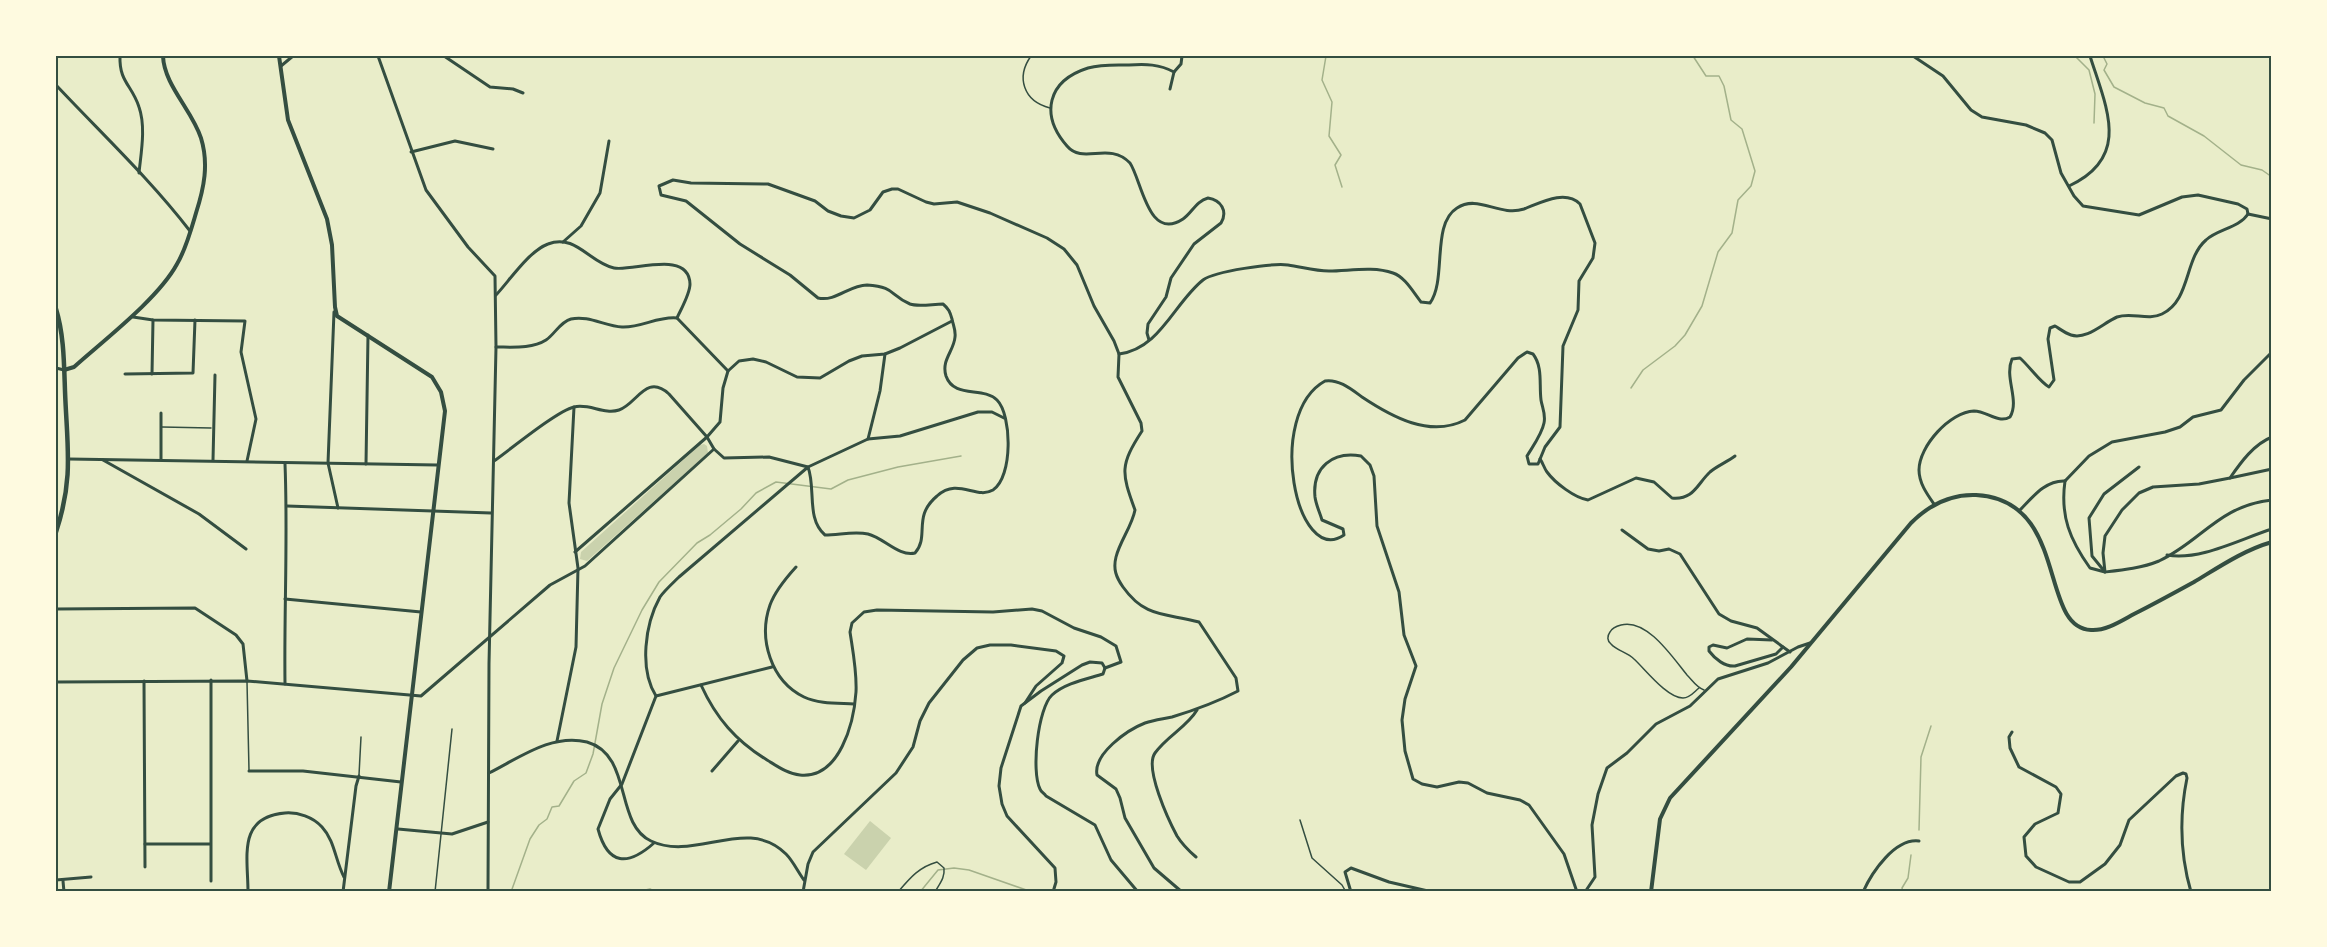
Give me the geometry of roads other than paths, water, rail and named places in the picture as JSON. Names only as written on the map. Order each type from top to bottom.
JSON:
[{"type":"main road","points":[[56,309],[61,328],[69,459],[66,494],[56,532]]},
{"type":"street","points":[[120,56],[120,72],[136,100],[142,121],[139,173]]},
{"type":"street","points":[[56,368],[64,370],[74,367],[131,316],[168,278],[178,264],[190,231],[207,169],[205,153],[200,135],[169,76],[163,56]]},
{"type":"street","points":[[279,56],[288,120],[327,219],[332,245],[335,307],[328,463],[338,508]]},
{"type":"street","points":[[280,67],[293,56]]},
{"type":"street","points":[[378,56],[426,190],[468,247],[495,276],[496,347],[489,638],[488,891]]},
{"type":"street","points":[[444,56],[490,87],[513,89],[524,93]]},
{"type":"street","points":[[1170,89],[1174,72],[1182,56]]},
{"type":"street","points":[[1913,56],[1943,76],[1971,110],[1982,117],[2026,125],[2052,140],[2061,173],[2078,202],[2083,206],[2133,216],[2145,214],[2190,195],[2238,204],[2247,209],[2248,214]]},
{"type":"street","points":[[2069,186],[2081,180],[2100,164],[2105,158],[2109,140],[2105,104],[2090,56]]},
{"type":"street","points":[[1149,339],[1148,324],[1166,297],[1170,280],[1194,244],[1221,223],[1224,218],[1223,208],[1219,202],[1208,198],[1198,203],[1190,213],[1177,222],[1161,222],[1155,219],[1130,163],[1112,152],[1082,154],[1071,150],[1052,122],[1050,108],[1053,95],[1063,82],[1088,68],[1153,64],[1174,72]]},
{"type":"street","points":[[56,85],[164,197],[190,231]]},
{"type":"street","points":[[411,152],[455,141],[493,149]]},
{"type":"street","points":[[563,242],[581,226],[600,193],[609,141]]},
{"type":"street","points":[[808,467],[818,529],[825,535],[867,534],[880,538],[907,554],[912,554],[918,551],[923,513],[938,495],[947,489],[956,487],[990,492],[999,484],[1008,453],[1008,428],[998,401],[988,393],[966,392],[950,383],[946,376],[945,362],[956,339],[949,309],[943,304],[910,304],[885,287],[859,285],[835,297],[818,298],[790,276],[740,244],[686,201],[661,195],[659,186],[672,180],[691,183],[768,184],[815,201],[828,211],[854,218],[865,214],[883,192],[892,189],[934,204],[957,202],[990,213],[1047,238],[1071,256],[1094,306],[1109,330],[1119,354],[1118,377],[1141,423],[1142,431],[1128,452],[1125,463],[1126,485],[1135,510],[1116,556],[1114,566],[1116,575],[1133,601],[1146,610],[1199,622],[1236,678],[1238,691],[1198,708],[1144,723],[1127,733],[1099,759],[1096,767],[1097,775],[1116,789],[1129,826],[1154,868],[1182,891]]},
{"type":"street","points":[[1119,354],[1135,351],[1149,339],[1204,279],[1222,272],[1287,265],[1320,270],[1368,269],[1391,272],[1401,276],[1422,302],[1430,303],[1434,293],[1442,235],[1450,215],[1458,207],[1475,203],[1515,212],[1551,200],[1570,198],[1580,204],[1595,243],[1595,250],[1580,281],[1578,310],[1563,346],[1560,427],[1534,466],[1527,461],[1527,456],[1542,431],[1545,421],[1541,402],[1539,365],[1533,354],[1527,352],[1518,358],[1465,420],[1456,425],[1440,428],[1421,426],[1377,407],[1337,381],[1325,381],[1313,389],[1299,412],[1293,435],[1291,466],[1296,494],[1308,527],[1328,540],[1338,539],[1344,535],[1343,529],[1322,520],[1315,497],[1319,473],[1329,460],[1342,455],[1361,456],[1370,465],[1375,489],[1377,526],[1399,592],[1404,635],[1416,666],[1405,699],[1402,720],[1405,751],[1413,778],[1422,784],[1437,787],[1458,782],[1468,783],[1487,793],[1520,800],[1529,805],[1564,854],[1577,891]]},
{"type":"street","points":[[2248,214],[2271,219]]},
{"type":"street","points":[[1934,504],[1925,490],[1919,470],[1925,450],[1939,430],[1962,414],[1974,411],[1985,412],[2000,419],[2010,417],[2013,409],[2010,369],[2012,359],[2020,358],[2035,372],[2041,383],[2049,387],[2054,380],[2048,339],[2050,328],[2055,326],[2070,335],[2081,336],[2117,317],[2156,316],[2164,313],[2179,296],[2187,281],[2193,257],[2199,248],[2215,233],[2243,221],[2248,214]]},
{"type":"street","points":[[496,295],[535,251],[546,244],[563,242],[580,247],[613,268],[658,263],[682,269],[687,275],[690,286],[677,318]]},
{"type":"street","points":[[335,307],[338,316],[344,322],[432,377],[441,392],[445,411],[389,891]]},
{"type":"street","points":[[131,316],[153,320],[245,321],[241,352],[256,418],[247,461]]},
{"type":"street","points":[[496,347],[540,344],[548,339],[562,323],[571,319],[588,319],[621,327],[667,317],[677,318],[728,371]]},
{"type":"street","points":[[152,374],[153,320]]},
{"type":"street","points":[[125,374],[193,373],[195,320]]},
{"type":"street","points":[[575,552],[707,437],[720,422],[723,388],[728,371],[739,362],[753,359],[766,362],[797,377],[820,378],[849,361],[862,356],[885,354],[952,321]]},
{"type":"street","points":[[366,464],[368,335]]},
{"type":"street","points":[[2271,352],[2244,380],[2221,410],[2193,417],[2180,427],[2165,432],[2112,442],[2089,456],[2065,481],[2062,502],[2068,528],[2090,568],[2105,572],[2142,567],[2167,555],[2225,515],[2254,502],[2271,500]]},
{"type":"street","points":[[868,439],[880,391],[885,354]]},
{"type":"street","points":[[213,461],[215,375]]},
{"type":"street","points":[[492,462],[566,410],[574,407],[615,411],[623,408],[640,392],[648,388],[663,389],[707,437],[714,450],[724,458],[769,457],[808,467]]},
{"type":"street","points":[[557,741],[576,646],[578,568],[569,503],[574,407]]},
{"type":"street","points":[[656,696],[647,668],[646,644],[652,616],[661,596],[679,577],[808,467],[868,439],[900,436],[978,412],[992,412],[1004,418]]},
{"type":"street","points":[[161,414],[161,459]]},
{"type":"street","points":[[2230,478],[2241,461],[2259,442],[2271,437]]},
{"type":"street","points":[[56,682],[247,681],[411,697],[421,696],[550,585],[585,566],[714,450]]},
{"type":"street","points":[[1540,459],[1548,474],[1577,497],[1588,500],[1636,478],[1654,482],[1672,498],[1684,497],[1696,491],[1711,471],[1734,456]]},
{"type":"street","points":[[69,459],[437,465]]},
{"type":"street","points":[[102,459],[199,514],[246,549]]},
{"type":"street","points":[[285,463],[287,506],[285,684]]},
{"type":"street","points":[[2105,572],[2092,556],[2089,518],[2104,494],[2139,467]]},
{"type":"street","points":[[2105,572],[2103,553],[2105,536],[2122,510],[2139,493],[2153,487],[2199,484],[2271,469]]},
{"type":"street","points":[[2019,510],[2047,485],[2055,481],[2065,481]]},
{"type":"street","points":[[1651,891],[1660,819],[1665,806],[1676,790],[1766,694],[1911,523],[1934,504],[1960,496],[1980,495],[2000,500],[2019,510],[2034,525],[2043,543],[2063,609],[2074,623],[2088,630],[2101,629],[2116,623],[2247,552],[2271,542]]},
{"type":"street","points":[[287,506],[491,513]]},
{"type":"street","points":[[2167,555],[2195,556],[2271,529]]},
{"type":"street","points":[[1622,530],[1648,549],[1659,551],[1669,549],[1680,554],[1719,614],[1731,621],[1757,628],[1790,652]]},
{"type":"street","points":[[796,567],[774,597],[767,616],[767,638],[772,667],[785,684],[804,697],[815,701],[854,704]]},
{"type":"street","points":[[285,599],[421,612]]},
{"type":"street","points":[[56,609],[195,608],[236,635],[243,644],[247,681]]},
{"type":"street","points":[[701,685],[714,711],[738,741],[793,774],[808,775],[825,769],[839,750],[851,725],[855,674],[850,632],[852,623],[864,612],[877,610],[1042,611],[1074,628],[1101,638],[1116,646],[1121,662],[1106,668],[1103,674],[1065,687],[1051,696],[1039,723],[1036,757],[1038,780],[1040,789],[1046,796],[1095,825],[1111,860],[1138,891]]},
{"type":"street","points":[[1774,640],[1747,639],[1727,648],[1713,645],[1709,647],[1709,651],[1729,667],[1776,654],[1783,647]]},
{"type":"street","points":[[1585,891],[1595,877],[1591,832],[1595,806],[1605,771],[1632,750],[1656,724],[1690,706],[1718,679],[1768,663],[1810,643]]},
{"type":"street","points":[[803,891],[813,852],[896,773],[913,747],[920,721],[929,703],[963,660],[977,648],[990,645],[1011,645],[1056,651],[1064,656],[1062,663],[1036,686],[1015,719],[999,786],[1007,816],[1055,868],[1056,882],[1053,891]]},
{"type":"street","points":[[1025,703],[1090,662],[1102,663],[1106,668]]},
{"type":"street","points":[[656,696],[772,667]]},
{"type":"street","points":[[211,680],[211,880]]},
{"type":"street","points":[[144,681],[145,867]]},
{"type":"street","points":[[654,843],[632,859],[622,860],[611,854],[598,829],[610,799],[622,784],[656,696]]},
{"type":"street","points":[[1196,857],[1178,837],[1156,786],[1152,770],[1153,756],[1166,740],[1193,717],[1198,708]]},
{"type":"street","points":[[2012,732],[2009,737],[2010,748],[2019,767],[2056,787],[2061,794],[2058,813],[2035,824],[2024,837],[2024,852],[2032,864],[2040,870],[2069,882],[2084,880],[2105,864],[2116,851],[2126,823],[2176,776],[2183,773],[2187,778],[2182,805],[2181,839],[2191,891]]},
{"type":"street","points":[[489,773],[557,741],[574,740],[591,743],[598,746],[615,767],[630,816],[636,830],[645,839],[667,847],[679,848],[741,837],[763,839],[773,843],[786,855],[804,880]]},
{"type":"street","points":[[712,771],[738,741]]},
{"type":"street","points":[[249,771],[303,771],[401,782]]},
{"type":"street","points":[[342,891],[359,776]]},
{"type":"street","points":[[248,891],[248,839],[253,827],[260,820],[275,814],[295,813],[321,825],[331,838],[344,877]]},
{"type":"street","points":[[398,829],[442,834],[459,832],[488,822]]},
{"type":"street","points":[[1863,891],[1874,872],[1893,850],[1906,841],[1919,841]]},
{"type":"street","points":[[145,844],[210,844]]},
{"type":"street","points":[[1351,891],[1345,872],[1351,868],[1389,882],[1428,891]]},
{"type":"street","points":[[56,880],[91,877]]},
{"type":"street","points":[[63,881],[64,891]]},
{"type":"lane","points":[[1031,56],[1022,74],[1023,85],[1029,97],[1050,108]]},
{"type":"lane","points":[[161,427],[214,428]]},
{"type":"lane","points":[[1699,688],[1683,698],[1669,692],[1631,656],[1610,644],[1609,633],[1616,626],[1626,624],[1643,629],[1660,642],[1699,688],[1704,690]]},
{"type":"lane","points":[[247,681],[249,771]]},
{"type":"lane","points":[[435,891],[452,729]]},
{"type":"lane","points":[[359,776],[361,736]]},
{"type":"lane","points":[[1300,820],[1312,858],[1346,891]]},
{"type":"lane","points":[[898,891],[926,865],[937,862],[944,868],[944,877],[935,891]]},
{"type":"waterway","points":[[1326,56],[1322,80],[1332,102],[1329,136],[1341,155],[1335,165],[1342,187]]},
{"type":"waterway","points":[[1631,388],[1643,370],[1675,346],[1685,335],[1702,306],[1718,252],[1732,233],[1738,200],[1751,186],[1755,171],[1742,129],[1731,120],[1724,86],[1719,76],[1706,76],[1693,56]]},
{"type":"waterway","points":[[2075,56],[2089,70],[2095,94],[2094,123]]},
{"type":"waterway","points":[[2103,56],[2107,64],[2104,70],[2114,87],[2145,103],[2164,108],[2168,116],[2204,136],[2241,165],[2262,170],[2272,177]]},
{"type":"waterway","points":[[511,892],[530,839],[539,825],[547,819],[552,807],[559,806],[574,781],[586,773],[593,754],[602,704],[614,668],[642,610],[659,582],[697,543],[741,509],[756,493],[776,482],[831,489],[848,480],[898,467],[961,456]]},
{"type":"waterway","points":[[1919,830],[1921,757],[1931,726]]},
{"type":"waterway","points":[[1903,892],[1902,888],[1908,878],[1911,855]]},
{"type":"waterway","points":[[920,892],[938,870],[954,868],[969,870],[1032,892]]},
{"type":"waterway","points":[[636,892],[650,889],[656,892]]}]
